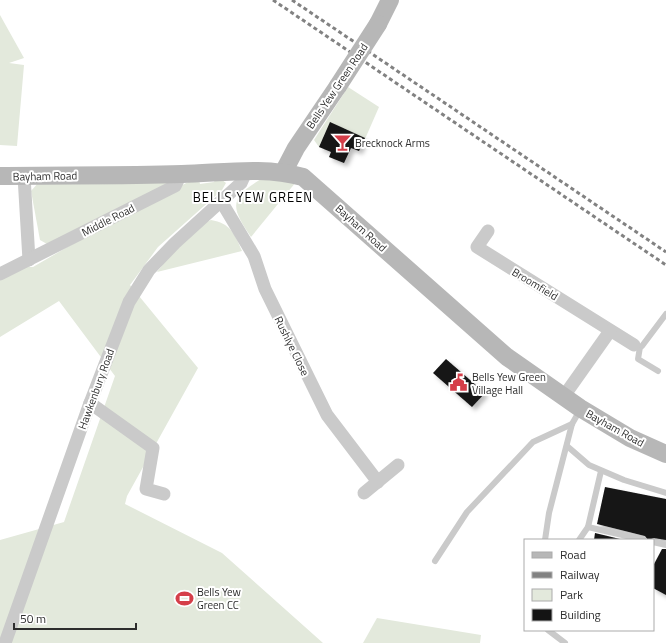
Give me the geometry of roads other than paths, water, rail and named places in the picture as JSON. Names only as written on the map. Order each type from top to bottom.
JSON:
[{"type":"main road","name":"Bells Yew Green Road","points":[[284,171],[296,148],[378,24],[390,0]]},
{"type":"main road","name":"Bayham Road","points":[[0,176],[284,171],[303,176],[507,357],[580,408],[630,438],[666,454]]},
{"type":"street","name":"Hawkenbury Road","points":[[5,643],[90,403],[129,302],[149,270],[175,242],[241,183],[246,172]]},
{"type":"street","name":"Middle Road","points":[[0,274],[175,186],[181,174]]},
{"type":"street","points":[[24,176],[29,260]]},
{"type":"street","name":"Rushlye Close","points":[[221,201],[254,256],[265,289],[327,415],[378,482]]},
{"type":"street","name":"Broomfield","points":[[488,231],[477,247],[610,331],[637,346]]},
{"type":"street","points":[[564,396],[610,331]]},
{"type":"street","points":[[90,403],[153,448],[146,489],[164,494]]},
{"type":"street","points":[[364,493],[398,465]]},
{"type":"lane","points":[[658,371],[638,359],[637,346],[647,341],[666,314]]},
{"type":"lane","points":[[545,539],[549,513],[566,446],[572,424],[580,408]]},
{"type":"lane","points":[[434,561],[467,512],[533,442],[572,424]]},
{"type":"lane","points":[[566,446],[589,465],[601,471],[666,493]]},
{"type":"lane","points":[[580,539],[588,527],[601,471]]},
{"type":"lane","points":[[588,527],[640,539]]},
{"type":"lane","points":[[654,542],[666,545]]},
{"type":"lane","points":[[549,631],[565,643]]},
{"type":"railway","points":[[273,0],[666,265]]},
{"type":"railway","points":[[292,0],[666,252]]},
{"type":"place","name":"Brecknock Arms","points":[[342,143]]},
{"type":"place","name":"Bells Yew Green Village Hall","points":[[459,383]]},
{"type":"place","name":"Bells Yew Green CC","points":[[184,598]]},
{"type":"district","name":"BELLS YEW GREEN","points":[[253,197]]}]
